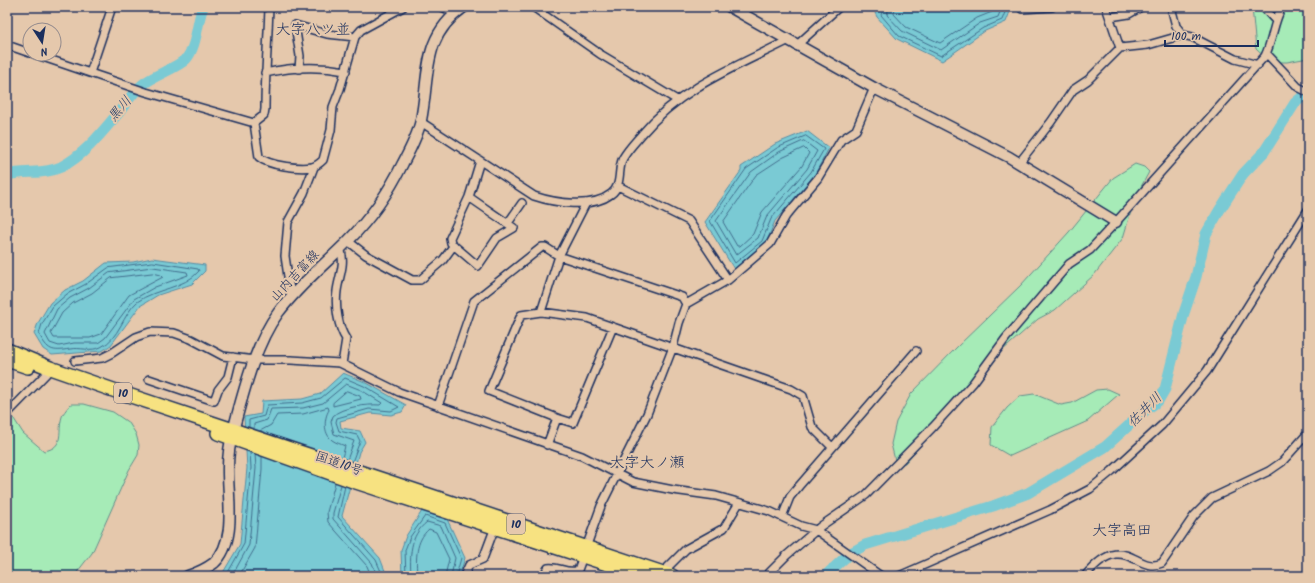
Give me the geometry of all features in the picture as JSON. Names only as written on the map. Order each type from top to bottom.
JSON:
[{"type":"highway","name":"国道10号","points":[[7,350],[50,368],[236,434],[585,551],[644,576]]},
{"type":"highway","name":"国道10号","points":[[7,360],[46,374],[236,434]]},
{"type":"highway","name":"国道10号","points":[[358,476],[495,527],[669,572]]},
{"type":"main road","points":[[730,7],[874,88],[1018,163],[1116,222]]},
{"type":"main road","name":"山内吉富線","points":[[188,576],[204,570],[215,562],[226,543],[230,526],[228,469],[254,360],[266,334],[277,314],[291,297],[348,241],[372,214],[390,189],[421,122],[431,49],[438,32],[460,10]]},
{"type":"street","points":[[90,73],[112,7]]},
{"type":"street","points":[[254,123],[264,115],[268,7]]},
{"type":"street","points":[[291,297],[285,256],[288,222],[304,193],[314,167],[323,160],[331,130],[333,107],[346,71],[355,37],[361,30],[403,7]]},
{"type":"street","points":[[442,7],[460,10]]},
{"type":"street","points":[[533,7],[600,54],[677,100]]},
{"type":"street","points":[[421,122],[534,196],[546,200],[586,203],[602,199],[612,194],[618,186],[623,159],[658,115],[677,100],[708,80],[792,43],[839,7]]},
{"type":"street","points":[[1022,9],[1052,7]]},
{"type":"street","points":[[1106,7],[1120,48]]},
{"type":"street","points":[[1110,18],[1130,14],[1141,7]]},
{"type":"street","points":[[1171,7],[1176,26],[1183,35]]},
{"type":"street","points":[[1263,7],[1275,20]]},
{"type":"street","points":[[766,576],[787,555],[819,533],[860,501],[924,436],[973,383],[1006,338],[1069,264],[1090,250],[1258,64],[1270,46],[1275,20],[1282,7]]},
{"type":"street","points":[[299,69],[300,56],[296,25],[327,34],[355,37]]},
{"type":"street","points":[[1018,163],[1051,122],[1073,90],[1088,80],[1120,48],[1148,45],[1183,35],[1192,37],[1235,59],[1258,64]]},
{"type":"street","points":[[7,45],[22,50]]},
{"type":"street","points":[[1266,54],[1298,87],[1308,92]]},
{"type":"street","points":[[58,62],[146,92],[254,123]]},
{"type":"street","points":[[265,73],[279,70],[328,68],[346,71]]},
{"type":"street","points":[[543,576],[548,568],[554,567],[576,572],[601,506],[647,414],[673,347],[679,323],[686,304],[728,280],[770,244],[786,216],[818,178],[841,140],[856,130],[874,88]]},
{"type":"street","points":[[254,123],[259,157],[264,161],[292,167],[314,167]]},
{"type":"street","points":[[469,197],[514,228],[497,238],[478,266],[454,245],[450,238],[469,197],[480,160]]},
{"type":"street","points":[[618,186],[689,221],[728,280]]},
{"type":"street","points":[[508,223],[522,203]]},
{"type":"street","points":[[541,312],[559,256],[586,203]]},
{"type":"street","points":[[899,576],[1050,510],[1090,489],[1112,471],[1162,425],[1207,371],[1308,210]]},
{"type":"street","points":[[348,241],[366,255],[412,280],[420,280],[443,260],[454,245]]},
{"type":"street","points":[[438,406],[474,301],[542,247],[545,247],[559,256],[682,297],[686,304]]},
{"type":"street","points":[[340,248],[344,258],[337,292],[340,330],[346,339],[342,364]]},
{"type":"street","points":[[613,327],[573,423],[489,391],[521,316],[541,312],[582,317],[613,327],[673,347],[758,376],[798,393],[803,396],[812,427],[832,447]]},
{"type":"street","points":[[75,361],[102,358],[136,337],[150,332],[174,333],[191,339],[223,356],[254,360],[291,360],[342,364],[399,392],[582,456],[618,473],[633,482],[673,490],[716,496],[753,506],[782,517],[819,533],[882,576]]},
{"type":"street","points":[[782,517],[790,497],[916,352]]},
{"type":"street","points":[[149,378],[214,401],[218,390],[228,377],[233,357]]},
{"type":"street","points":[[7,414],[46,374]]},
{"type":"street","points":[[547,445],[557,418]]},
{"type":"street","points":[[1085,576],[1099,561],[1113,554],[1128,555],[1152,565],[1162,563],[1194,516],[1212,498],[1269,471],[1282,462],[1308,433]]},
{"type":"street","points":[[669,572],[686,549],[724,528],[739,503]]},
{"type":"street","points":[[464,576],[469,565],[483,560],[495,527]]},
{"type":"green space","points":[[1252,7],[1308,7],[1308,58],[1287,62],[1270,62],[1256,49]]},
{"type":"green space","points":[[1135,164],[1144,167],[1149,172],[1135,198],[1123,238],[1094,275],[1055,310],[1038,319],[993,359],[954,397],[919,447],[905,463],[899,464],[895,460],[891,444],[896,422],[911,394],[1021,285],[1069,232],[1113,178]]},
{"type":"green space","points":[[1108,389],[1119,394],[1088,421],[1010,456],[991,445],[992,427],[1007,408],[1020,396],[1034,394],[1061,405],[1072,403],[1096,390]]},
{"type":"green space","points":[[71,404],[84,404],[113,412],[129,423],[136,434],[139,445],[138,455],[129,470],[92,553],[74,576],[7,576],[7,408],[23,433],[44,451],[56,446],[60,437],[61,420],[63,414]]},
{"type":"water","points":[[881,7],[1015,7],[1011,9],[1006,22],[985,31],[942,61],[897,39],[875,13]]},
{"type":"water","points":[[807,131],[829,148],[815,174],[775,221],[766,243],[734,269],[705,222],[741,171],[741,167],[775,144]]},
{"type":"water","points":[[152,258],[205,265],[205,271],[192,284],[158,295],[140,306],[111,345],[102,351],[52,355],[43,349],[34,334],[38,323],[50,303],[65,290],[83,281],[106,263],[133,262]]},
{"type":"water","points":[[343,373],[365,382],[406,405],[402,412],[391,415],[370,413],[340,421],[341,428],[360,431],[365,442],[359,452],[342,516],[380,558],[387,576],[221,576],[240,544],[247,468],[244,417],[261,414],[262,401],[302,399],[320,394]]},
{"type":"water","points":[[422,511],[447,519],[465,558],[459,576],[402,576],[401,550],[406,536]]},
{"type":"waterway","name":"黒川","points":[[7,175],[48,171],[61,167],[78,156],[100,134],[139,88],[147,81],[186,59],[190,54],[195,41],[203,7]]},
{"type":"waterway","name":"佐井川","points":[[825,576],[849,554],[865,545],[993,506],[1028,493],[1105,447],[1158,401],[1165,389],[1184,313],[1196,277],[1206,234],[1243,174],[1264,152],[1295,103],[1308,92]]},
{"type":"district","name":"大字八ツ並","points":[[313,30]]},
{"type":"district","name":"大字大ノ瀬","points":[[647,463]]},
{"type":"district","name":"大字高田","points":[[1122,531]]}]
